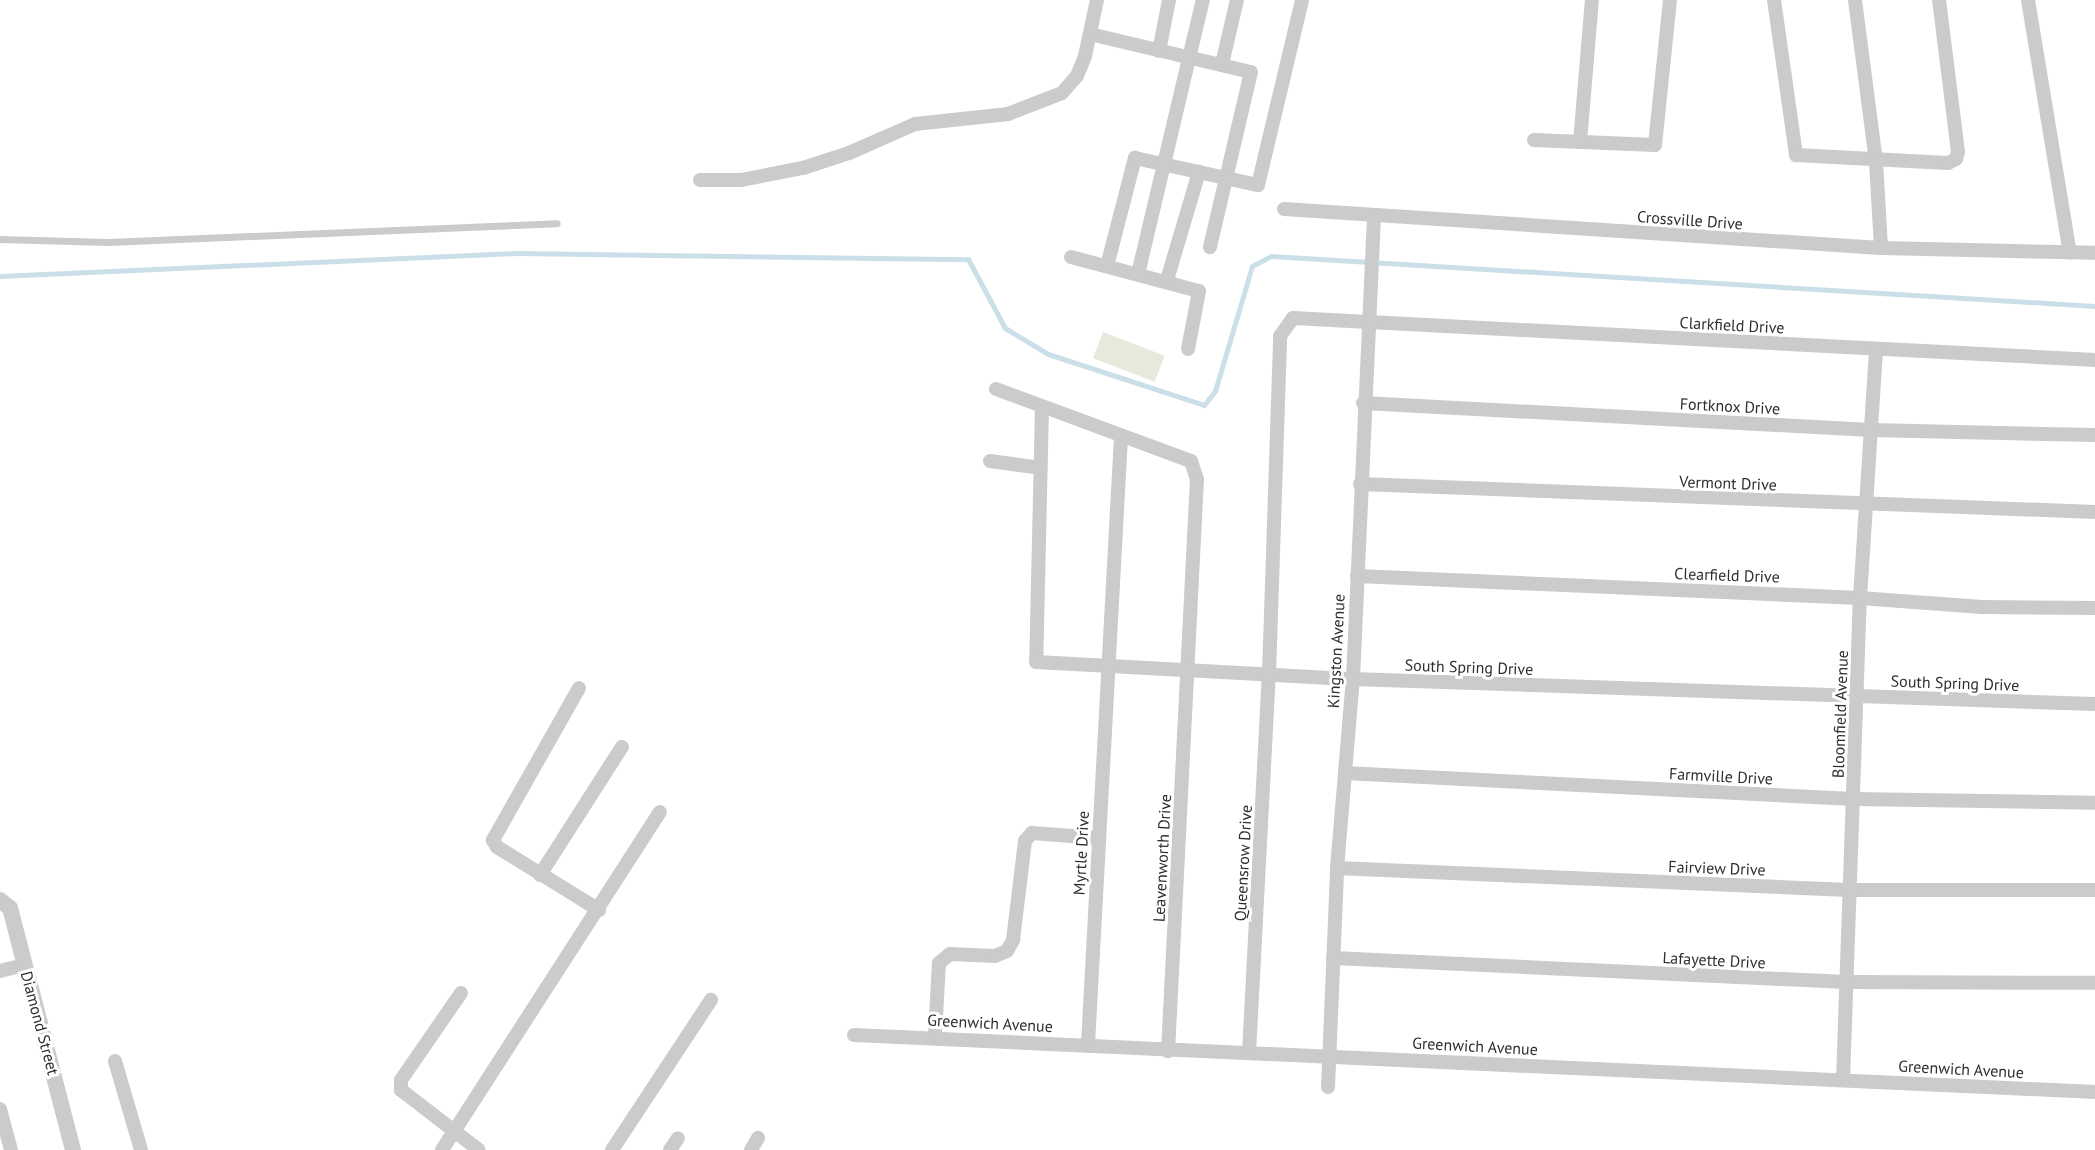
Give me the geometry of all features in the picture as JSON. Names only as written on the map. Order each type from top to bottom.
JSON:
[{"type":"street","points":[[700,180],[741,180],[803,168],[849,153],[915,124],[1008,114],[1062,93],[1077,76],[1090,34],[1097,0]]},
{"type":"street","points":[[1159,51],[1169,0]]},
{"type":"street","points":[[1138,274],[1203,0]]},
{"type":"street","points":[[1222,64],[1237,0]]},
{"type":"street","points":[[1107,266],[1133,161],[1138,156],[1258,185],[1302,0]]},
{"type":"street","points":[[1580,142],[1592,0]]},
{"type":"street","points":[[1534,140],[1655,145],[1670,0]]},
{"type":"street","points":[[1774,0],[1796,155],[1875,161],[1948,163],[1956,159],[1958,152],[1939,0]]},
{"type":"street","points":[[1855,0],[1875,161],[1881,248]]},
{"type":"street","points":[[2028,0],[2070,253]]},
{"type":"street","points":[[1090,34],[1248,70],[1252,76],[1210,247]]},
{"type":"street","points":[[1167,280],[1198,172]]},
{"type":"street","name":"Crossville Drive","points":[[1284,209],[1374,217],[1881,248],[2095,253]]},
{"type":"street","name":"Kingston Avenue","points":[[1328,1087],[1337,868],[1353,679],[1363,403],[1374,217]]},
{"type":"street","points":[[1071,257],[1167,280],[1199,291],[1188,349]]},
{"type":"street","name":"Clarkfield Drive","points":[[1269,674],[1280,336],[1293,318],[2095,360]]},
{"type":"street","name":"Bloomfield Avenue","points":[[1843,1080],[1852,799],[1859,697],[1860,597],[1876,350]]},
{"type":"street","points":[[996,389],[1121,436]]},
{"type":"street","name":"Fortknox Drive","points":[[1363,403],[1870,430],[2095,435]]},
{"type":"street","name":"South Spring Drive","points":[[1042,407],[1036,662],[1189,668],[1353,679],[2095,704]]},
{"type":"street","name":"Myrtle Drive","points":[[1088,1044],[1098,838],[1111,664],[1121,436]]},
{"type":"street","name":"Leavenworth Drive","points":[[1121,436],[1191,461],[1197,479],[1168,1051]]},
{"type":"street","points":[[990,461],[1041,468]]},
{"type":"street","name":"Vermont Drive","points":[[1360,484],[2095,512]]},
{"type":"street","name":"Clearfield Drive","points":[[1356,576],[1860,597],[1982,607],[2095,608]]},
{"type":"street","name":"Queensrow Drive","points":[[1249,1053],[1269,674]]},
{"type":"street","points":[[579,688],[493,840],[497,847],[599,910]]},
{"type":"street","points":[[540,875],[622,747]]},
{"type":"street","name":"Farmville Drive","points":[[1345,772],[1852,799],[2095,803]]},
{"type":"street","points":[[442,1150],[599,910],[660,812]]},
{"type":"street","points":[[934,1036],[939,963],[950,954],[994,956],[1007,951],[1013,940],[1025,841],[1032,833],[1098,838]]},
{"type":"street","name":"Fairview Drive","points":[[1337,868],[1849,890],[2095,890]]},
{"type":"street","name":"Diamond Street","points":[[3,906],[24,965],[74,1150]]},
{"type":"street","name":"Lafayette Drive","points":[[1333,957],[1845,982],[2095,983]]},
{"type":"street","points":[[0,971],[24,965]]},
{"type":"street","points":[[461,993],[401,1080],[406,1097],[479,1150]]},
{"type":"street","points":[[612,1150],[711,1000]]},
{"type":"street","name":"Greenwich Avenue","points":[[854,1035],[934,1036],[1088,1044],[1168,1051],[1329,1056],[2095,1092]]},
{"type":"street","points":[[116,1060],[141,1150]]},
{"type":"street","points":[[0,1109],[11,1150]]},
{"type":"street","points":[[670,1150],[678,1138]]},
{"type":"lane","points":[[0,239],[108,242],[557,223]]},
{"type":"shaded area","points":[[1103,332],[1165,356],[1155,382],[1093,358]]},
{"type":"waterway","points":[[0,276],[517,253],[968,259],[1005,328],[1048,354],[1204,405],[1215,391],[1252,266],[1271,256],[2095,306]]}]
